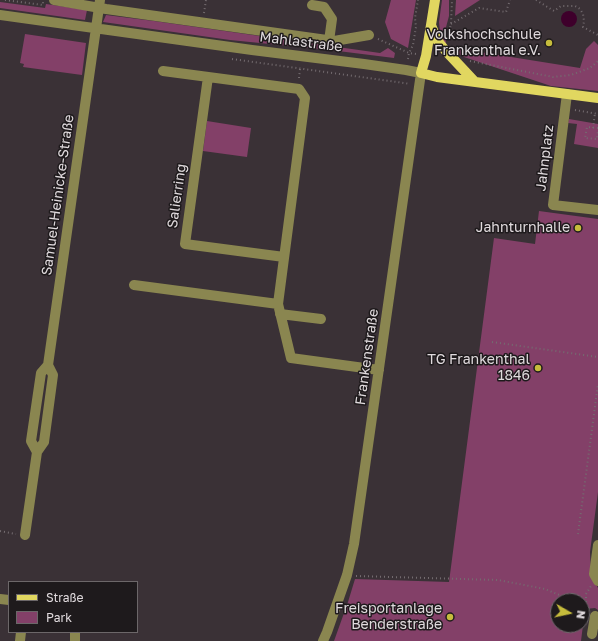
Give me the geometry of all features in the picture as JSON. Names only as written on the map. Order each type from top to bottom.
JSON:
[{"type":"main road","points":[[421,73],[426,56],[435,0]]},
{"type":"main road","points":[[431,25],[437,40],[474,81]]},
{"type":"main road","name":"Mahlastraße","points":[[421,73],[437,77],[598,98]]},
{"type":"street","points":[[54,0],[100,4],[334,41],[369,35]]},
{"type":"street","name":"Samuel-Heinicke-Straße","points":[[25,535],[37,452],[31,441],[32,433],[41,373],[48,365],[100,4]]},
{"type":"street","points":[[312,5],[324,7],[332,19],[329,40]]},
{"type":"street","name":"Mahlastraße","points":[[0,15],[421,73]]},
{"type":"street","points":[[163,71],[299,89],[305,98],[284,257],[279,309],[291,358],[379,370]]},
{"type":"street","name":"Frankenstraße","points":[[322,641],[327,632],[347,575],[354,544],[421,73]]},
{"type":"street","name":"Salierring","points":[[208,77],[185,244],[284,257]]},
{"type":"street","name":"Jahnplatz","points":[[567,94],[553,204],[598,210]]},
{"type":"street","points":[[134,285],[279,309],[321,319]]},
{"type":"street","points":[[594,583],[598,546]]},
{"type":"street","points":[[592,634],[595,616],[598,618]]},
{"type":"path","points":[[5,0],[43,5]]},
{"type":"path","points":[[369,35],[409,53],[413,45],[418,0]]},
{"type":"path","points":[[449,39],[452,0]]},
{"type":"path","points":[[451,24],[479,8],[506,12],[510,0]]},
{"type":"path","points":[[536,0],[554,11],[561,6],[575,6],[580,9],[583,14],[583,27],[598,35]]},
{"type":"path","points":[[467,60],[521,72],[553,77],[571,74],[590,68],[598,61]]},
{"type":"path","points":[[593,128],[595,113]]},
{"type":"path","points":[[587,127],[593,128],[598,129],[596,139],[585,138],[587,127]]},
{"type":"path","points":[[590,143],[591,139]]},
{"type":"path","points":[[492,342],[598,357]]},
{"type":"path","points":[[578,534],[598,384]]},
{"type":"path","points":[[0,532],[25,535]]},
{"type":"path","points":[[347,575],[498,580],[545,589],[555,593]]},
{"type":"path","points":[[587,593],[594,583]]},
{"type":"green space","points":[[391,0],[416,0],[408,48],[391,39],[385,22]]},
{"type":"green space","points":[[442,0],[449,0],[449,16],[445,31],[446,44],[444,43],[440,32],[439,22]]},
{"type":"green space","points":[[456,0],[480,0],[455,16]]},
{"type":"green space","points":[[0,2],[45,8],[46,4],[87,10],[85,20],[0,8]]},
{"type":"green space","points":[[106,15],[380,53],[388,48],[395,53],[394,58],[230,40],[103,22]]},
{"type":"green space","points":[[25,34],[86,43],[82,75],[23,67],[24,64],[20,63]]},
{"type":"green space","points":[[594,41],[598,45],[598,91],[551,86],[464,57],[457,53],[461,49],[580,68],[586,49]]},
{"type":"green space","points":[[569,119],[598,124],[598,148],[574,144],[577,124],[568,123]]},
{"type":"green space","points":[[207,121],[251,128],[247,157],[203,151]]},
{"type":"green space","name":"TG Frankenthal 1846","points":[[539,211],[598,219],[598,492],[590,552],[591,575],[598,588],[598,610],[595,608],[590,608],[590,593],[550,593],[550,633],[582,633],[581,641],[334,641],[355,579],[449,582],[494,238],[535,244]]},
{"type":"shaded area","points":[[566,11],[572,11],[577,16],[575,25],[572,27],[566,27],[561,22],[561,16]]},
{"type":"place","name":"Volkshochschule Frankenthal e.V.","points":[[549,43]]},
{"type":"place","name":"Jahnturnhalle","points":[[578,228]]},
{"type":"place","name":"TG Frankenthal 1846","points":[[538,368]]},
{"type":"place","name":"Freisportanlage Benderstraße","points":[[450,617]]}]
